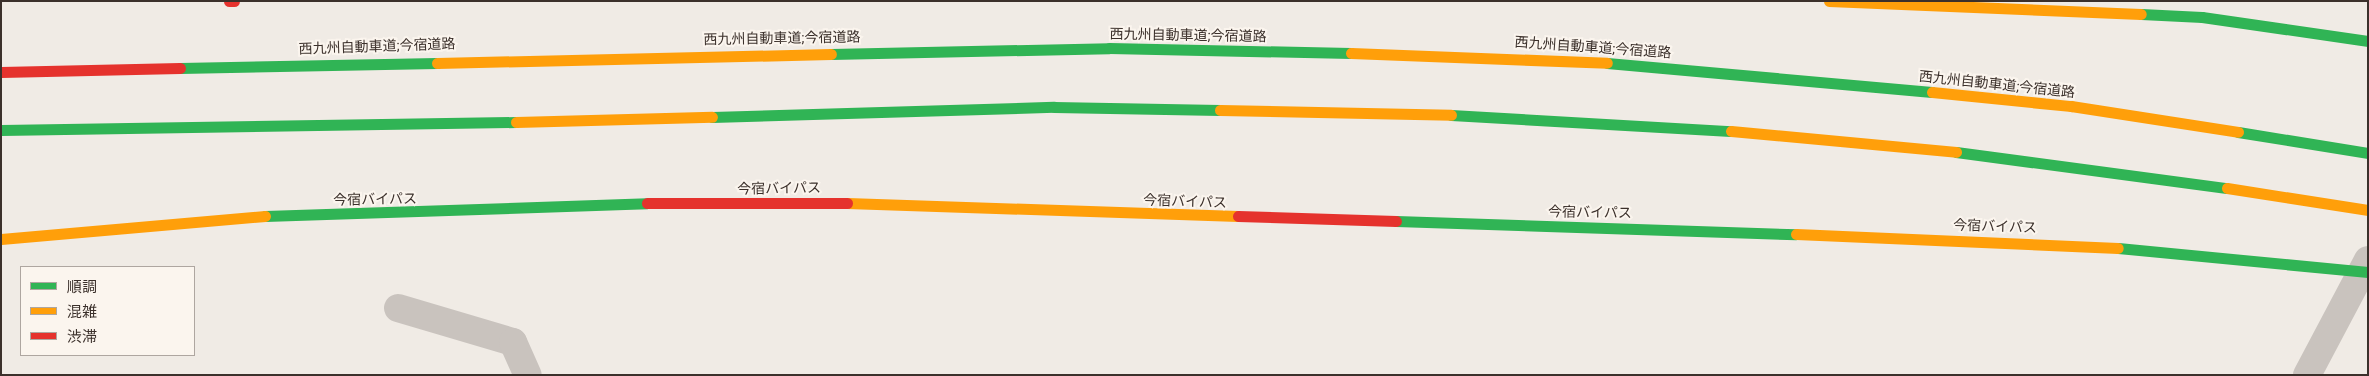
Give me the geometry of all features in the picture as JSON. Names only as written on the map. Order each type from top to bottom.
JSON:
[{"type":"highway","points":[[229,1],[234,1]]},
{"type":"highway","points":[[1829,1],[2202,17],[2368,42]]},
{"type":"highway","name":"西九州自動車道;今宿道路","points":[[1,72],[1109,48],[1516,57],[1784,76],[2071,106],[2368,153]]},
{"type":"highway","points":[[1,130],[598,121],[1064,107],[1515,116],[1782,134],[2054,162],[2368,210]]},
{"type":"highway","name":"今宿バイパス","points":[[1,239],[264,216],[417,214],[559,204],[830,202],[2080,244],[2366,268]]},
{"type":"street","points":[[2307,375],[2366,268]]},
{"type":"street","points":[[398,308],[513,342],[528,375]]},
{"type":"traffic: fast","points":[[2141,14],[2202,17],[2368,41]]},
{"type":"traffic: fast","points":[[831,54],[1109,48],[1351,53]]},
{"type":"traffic: fast","points":[[180,68],[437,63]]},
{"type":"traffic: fast","points":[[1607,63],[1932,92]]},
{"type":"traffic: fast","points":[[712,117],[1054,107],[1220,110]]},
{"type":"traffic: fast","points":[[1451,115],[1731,131]]},
{"type":"traffic: fast","points":[[1,130],[516,122]]},
{"type":"traffic: fast","points":[[2238,132],[2368,153]]},
{"type":"traffic: fast","points":[[1956,152],[2227,188]]},
{"type":"traffic: fast","points":[[265,216],[647,203]]},
{"type":"traffic: fast","points":[[1396,221],[1796,234]]},
{"type":"traffic: fast","points":[[2118,248],[2368,272]]},
{"type":"traffic: slow","points":[[1829,1],[2141,14]]},
{"type":"traffic: slow","points":[[1351,53],[1607,63]]},
{"type":"traffic: slow","points":[[437,63],[831,54]]},
{"type":"traffic: slow","points":[[1932,92],[2071,106],[2238,132]]},
{"type":"traffic: slow","points":[[1220,110],[1451,115]]},
{"type":"traffic: slow","points":[[516,122],[712,117]]},
{"type":"traffic: slow","points":[[1731,131],[1956,152]]},
{"type":"traffic: slow","points":[[2227,188],[2368,210]]},
{"type":"traffic: slow","points":[[847,203],[1238,216]]},
{"type":"traffic: slow","points":[[1,239],[265,216]]},
{"type":"traffic: slow","points":[[1796,234],[2118,248]]},
{"type":"traffic: jam","points":[[229,1],[234,1]]},
{"type":"traffic: jam","points":[[1,72],[180,68]]},
{"type":"traffic: jam","points":[[647,203],[847,203]]},
{"type":"traffic: jam","points":[[1238,216],[1396,221]]}]
